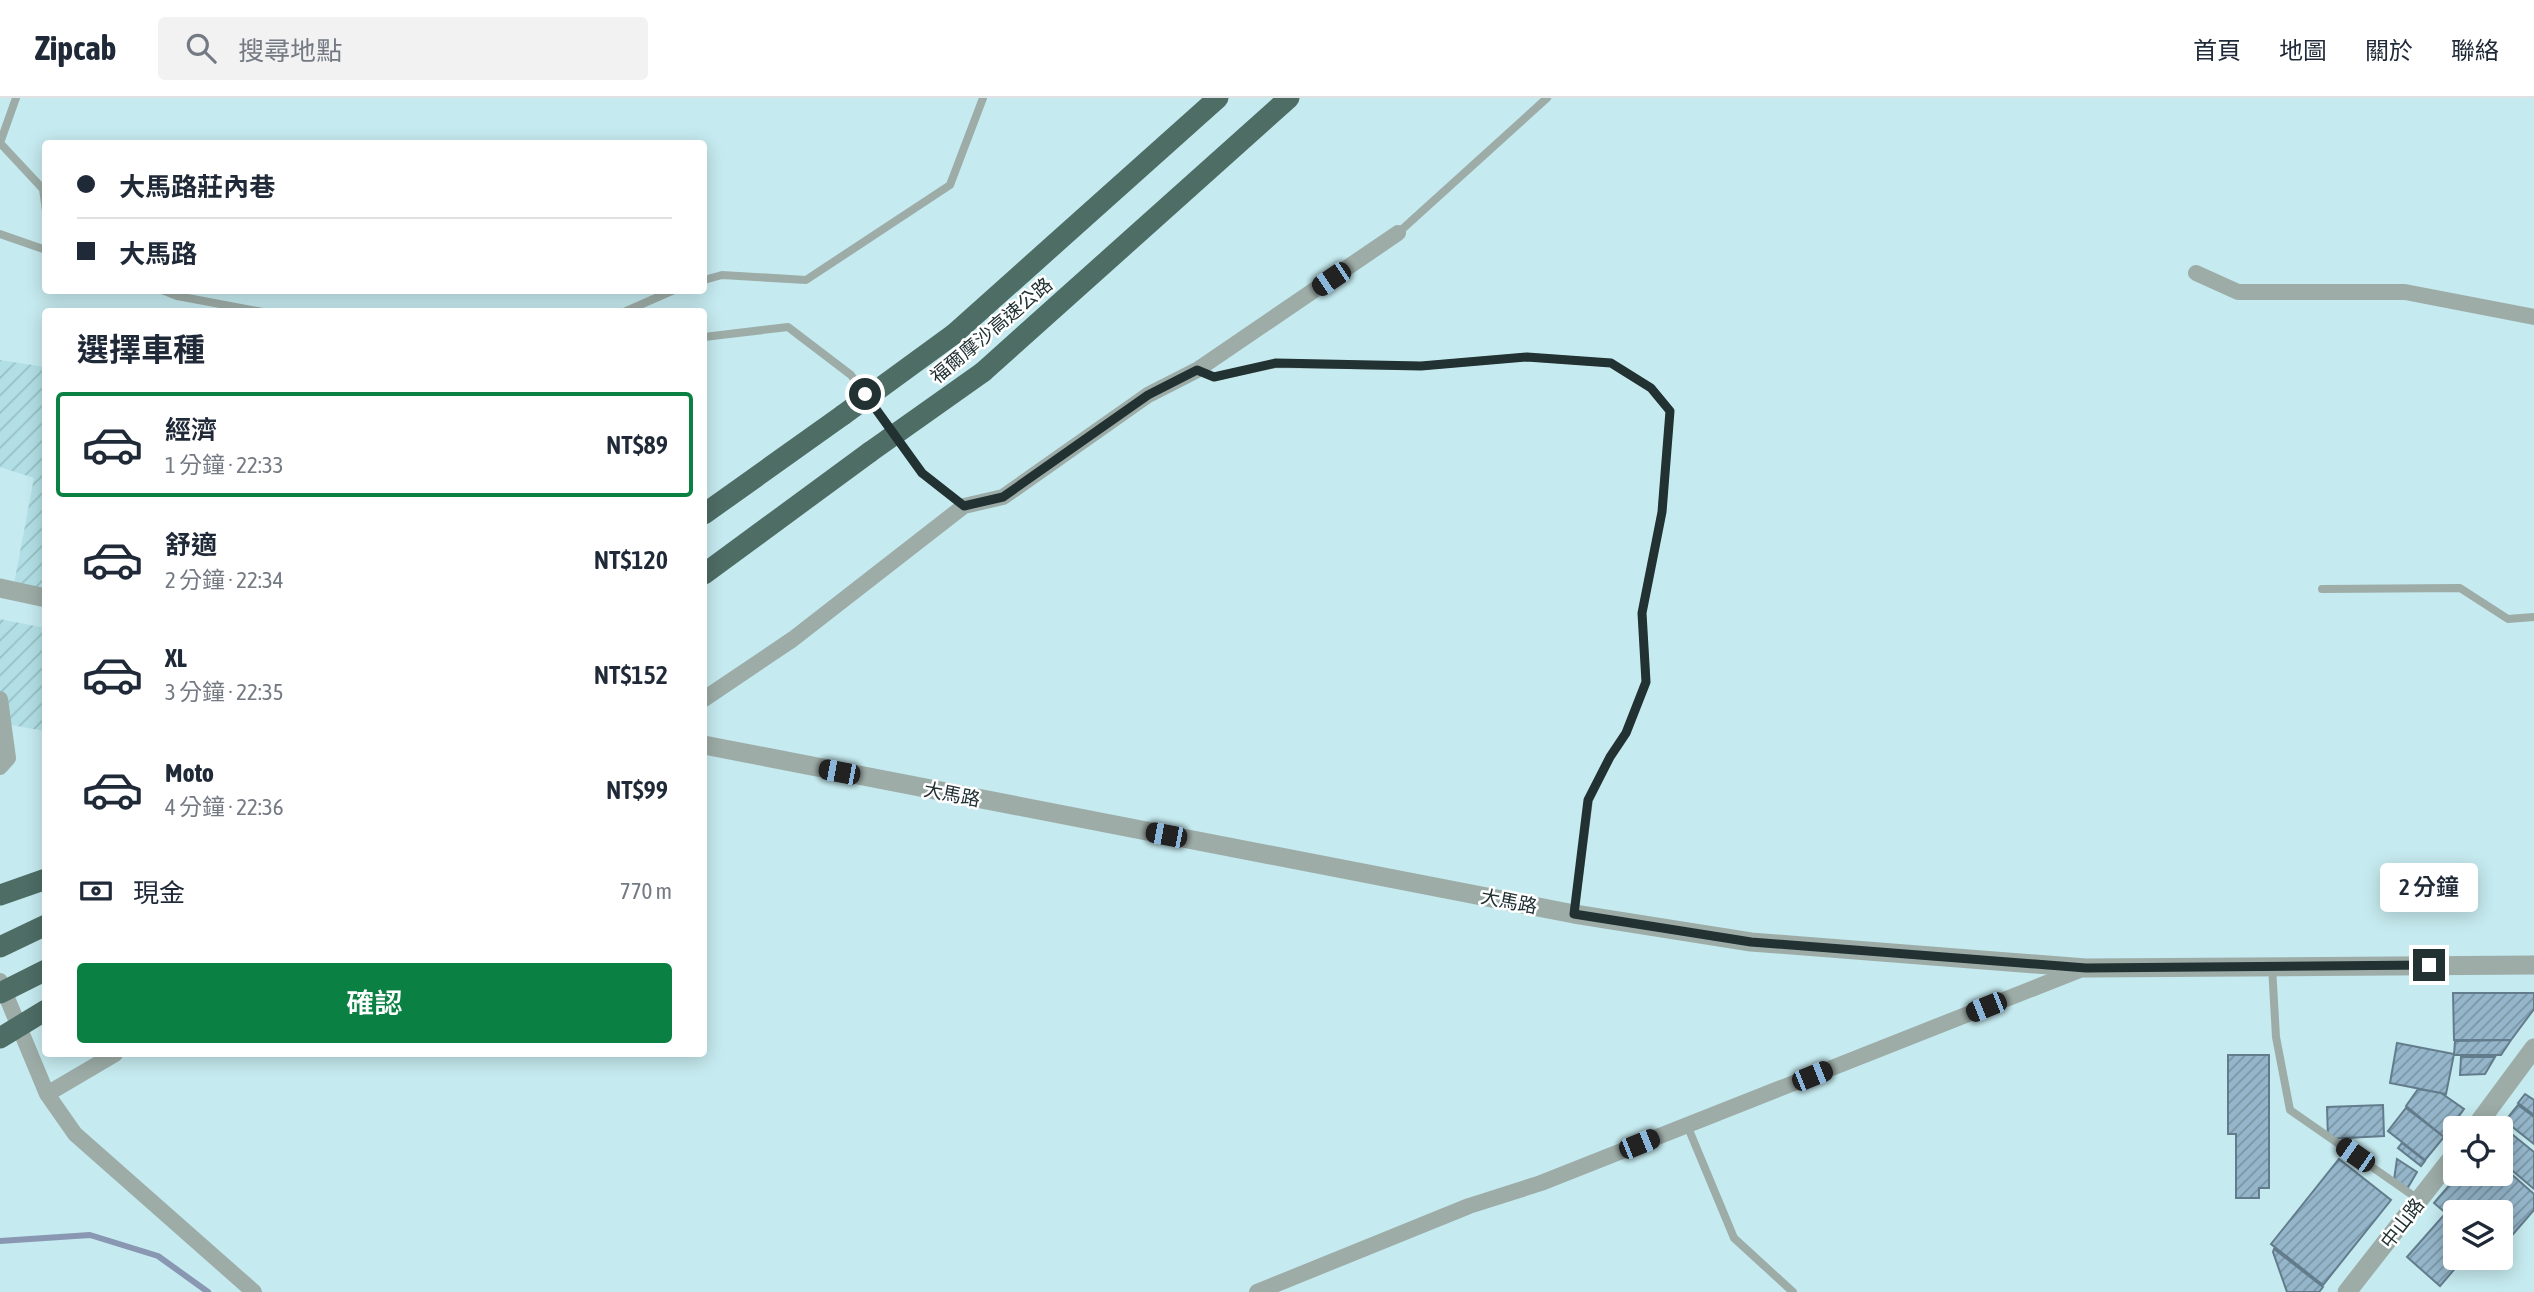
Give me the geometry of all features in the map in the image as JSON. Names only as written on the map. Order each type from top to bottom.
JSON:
[{"type":"highway","name":"福爾摩沙高速公路","points":[[707,512],[954,334],[1219,98]]},
{"type":"highway","name":"福爾摩沙高速公路","points":[[707,571],[983,372],[1289,98]]},
{"type":"highway","points":[[0,895],[42,880]]},
{"type":"highway","points":[[0,947],[42,927]]},
{"type":"highway","points":[[0,993],[42,972]]},
{"type":"highway","points":[[0,1038],[42,1012]]},
{"type":"street","points":[[707,697],[793,639],[964,506],[1003,497],[1148,395],[1197,370],[1398,233]]},
{"type":"street","points":[[2196,273],[2238,292],[2405,292],[2534,317]]},
{"type":"street","points":[[0,588],[42,597]]},
{"type":"street","points":[[0,699],[8,758],[0,767]]},
{"type":"street","name":"大馬路","points":[[707,747],[1574,914],[1751,942],[2086,968],[2534,965]]},
{"type":"street","points":[[1257,1292],[1469,1206],[1541,1183],[2086,968]]},
{"type":"street","points":[[0,981],[47,1094],[75,1133],[254,1292]]},
{"type":"street","points":[[2484,1116],[2534,1048]]},
{"type":"street","points":[[47,1094],[110,1057]]},
{"type":"street","name":"中山路","points":[[2347,1292],[2443,1170]]},
{"type":"lane","points":[[16,98],[0,143],[42,188]]},
{"type":"lane","points":[[707,279],[722,275],[806,280],[950,185],[983,98]]},
{"type":"lane","points":[[1398,233],[1547,98]]},
{"type":"lane","points":[[0,234],[42,249]]},
{"type":"lane","points":[[172,294],[242,308]]},
{"type":"lane","points":[[633,308],[665,294]]},
{"type":"lane","points":[[707,337],[788,327],[851,375],[922,473],[964,506]]},
{"type":"lane","points":[[1197,370],[1214,377],[1276,363],[1421,366],[1527,357],[1611,363],[1651,388],[1670,411],[1662,512],[1642,613],[1646,682],[1626,733],[1588,800],[1574,914]]},
{"type":"lane","points":[[2322,589],[2460,588],[2508,619],[2534,617]]},
{"type":"lane","points":[[2272,966],[2276,1037],[2290,1110],[2420,1200]]},
{"type":"lane","points":[[1687,1125],[1734,1238],[1793,1292]]},
{"type":"shaded area","points":[[0,360],[42,367],[42,590],[14,584],[34,478],[0,467]]},
{"type":"shaded area","points":[[0,619],[42,627],[42,730],[0,723]]},
{"type":"building","points":[[2453,993],[2534,993],[2534,1009],[2511,1040],[2454,1040]]},
{"type":"building","points":[[2511,1040],[2501,1055],[2454,1055],[2455,1041]]},
{"type":"building","points":[[2397,1043],[2454,1054],[2446,1094],[2390,1083]]},
{"type":"building","points":[[2228,1055],[2269,1055],[2269,1188],[2259,1188],[2259,1198],[2236,1198],[2236,1134],[2228,1134]]},
{"type":"building","points":[[2461,1057],[2495,1057],[2485,1074],[2460,1075]]},
{"type":"building","points":[[2418,1089],[2441,1093],[2464,1109],[2459,1116],[2443,1116],[2443,1136],[2406,1106]]},
{"type":"building","points":[[2525,1094],[2534,1100],[2534,1115],[2518,1103]]},
{"type":"building","points":[[2383,1105],[2384,1136],[2328,1139],[2327,1107]]},
{"type":"building","points":[[2518,1105],[2534,1117],[2534,1144],[2513,1127],[2513,1116],[2509,1116]]},
{"type":"building","points":[[2406,1108],[2443,1138],[2425,1160],[2388,1131]]},
{"type":"building","points":[[2513,1135],[2534,1152],[2534,1189],[2513,1171]]},
{"type":"building","points":[[2402,1143],[2425,1161],[2421,1166],[2398,1148]]},
{"type":"building","points":[[2339,1159],[2391,1200],[2323,1285],[2271,1244]]},
{"type":"building","points":[[2397,1159],[2417,1172],[2407,1189],[2394,1180]]},
{"type":"building","points":[[2513,1176],[2534,1194],[2534,1210],[2513,1234],[2513,1200],[2443,1200],[2443,1211],[2434,1203],[2449,1186],[2513,1186]]},
{"type":"building","points":[[2443,1216],[2443,1270],[2454,1270],[2440,1286],[2407,1257]]},
{"type":"building","points":[[2274,1249],[2323,1287],[2319,1292],[2287,1292]]},
{"type":"waterway","points":[[0,1241],[90,1235],[158,1256],[208,1292]]},
{"type":"route","points":[[865,394],[922,473],[964,506],[1003,497],[1148,395],[1197,370],[1214,377],[1276,363],[1421,366],[1527,357],[1611,363],[1651,388],[1670,411],[1662,512],[1642,613],[1646,682],[1626,733],[1588,800],[1574,914],[1751,942],[2086,968],[2429,965]]}]
